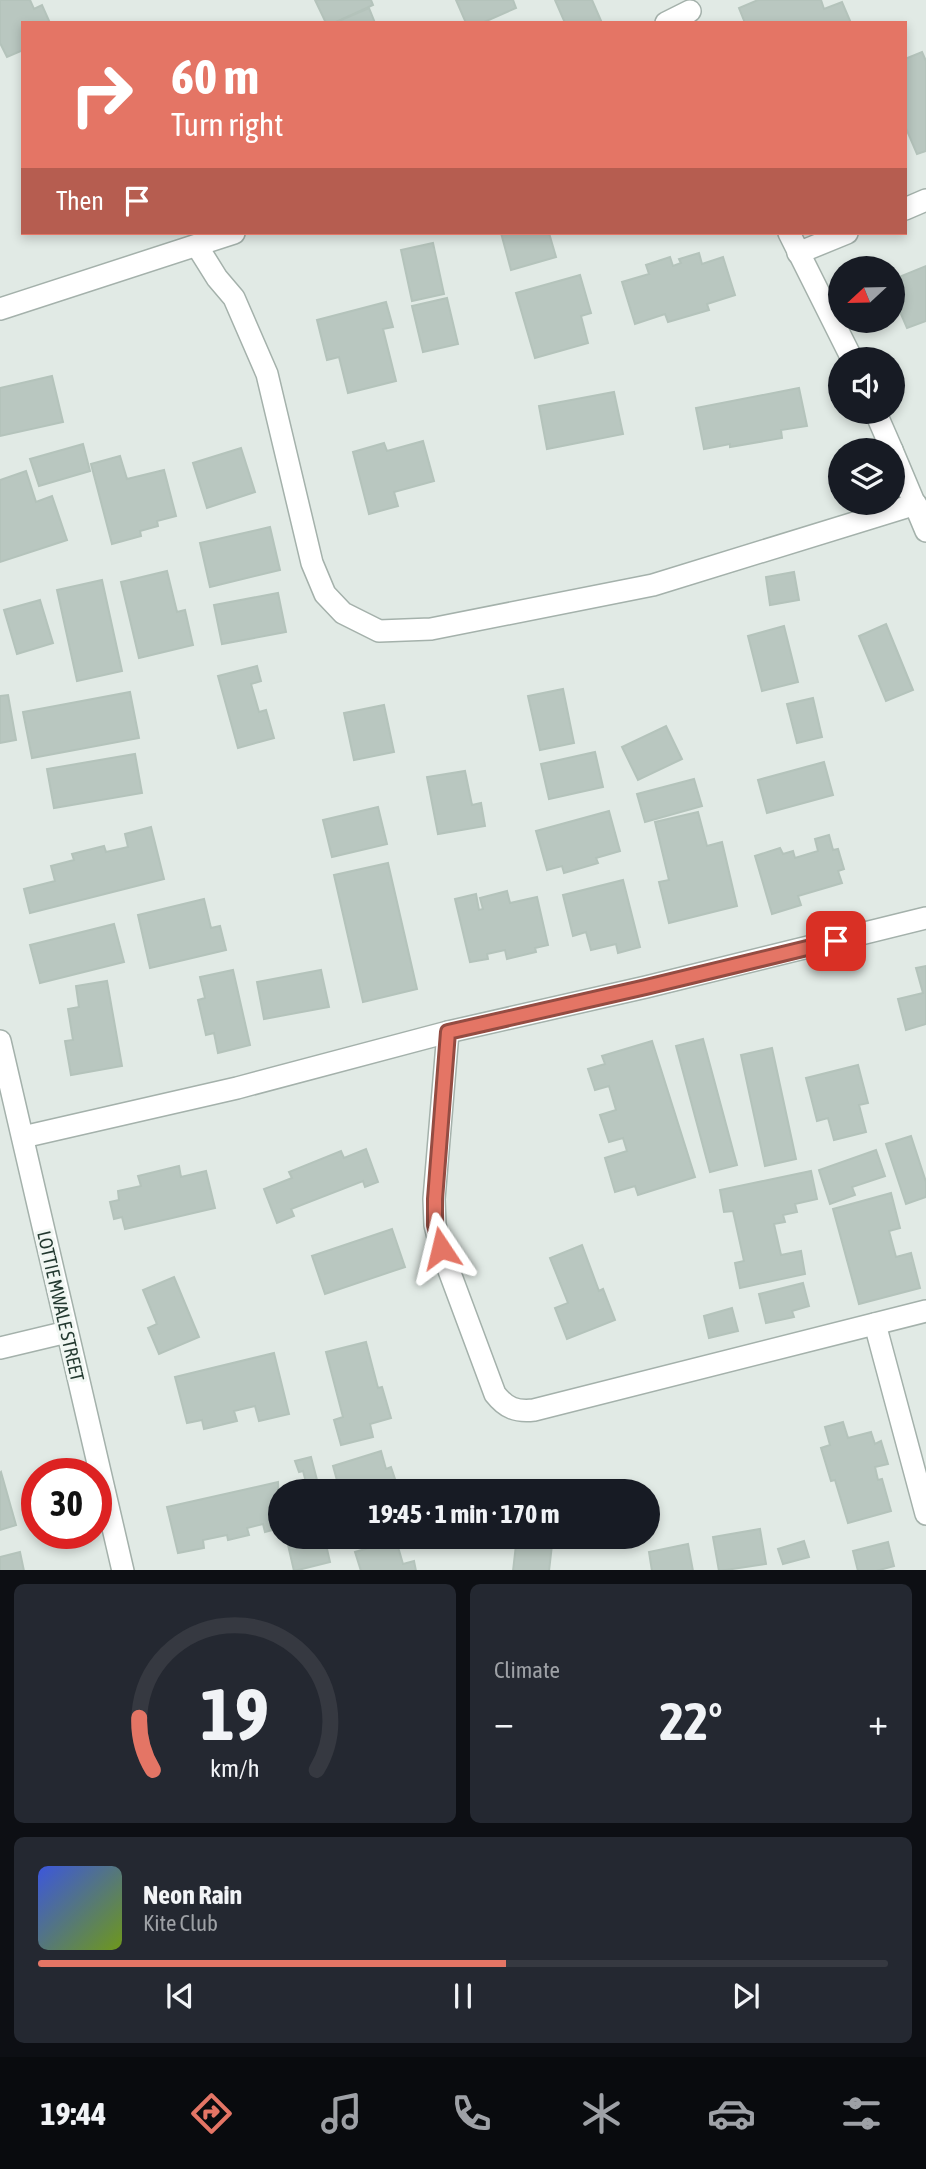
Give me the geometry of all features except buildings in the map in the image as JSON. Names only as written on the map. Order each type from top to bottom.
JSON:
[{"type":"street","points":[[670,21],[690,11]]},
{"type":"street","points":[[907,208],[926,200]]},
{"type":"street","points":[[0,309],[228,235]]},
{"type":"street","points":[[790,235],[846,347]]},
{"type":"street","points":[[798,253],[842,235]]},
{"type":"street","points":[[197,246],[217,278],[234,298],[267,374],[312,563],[325,594],[344,613],[379,631],[430,629],[653,585],[916,504]]},
{"type":"street","points":[[905,479],[926,531]]},
{"type":"street","points":[[23,1137],[237,1088],[448,1032],[646,987],[926,918]]},
{"type":"street","points":[[448,1032],[435,1225],[495,1394],[512,1410],[534,1410],[926,1311]]},
{"type":"street","name":"LOTTIE MWALE STREET","points":[[0,1041],[122,1570]]},
{"type":"street","points":[[875,1324],[926,1514]]},
{"type":"street","points":[[0,1348],[67,1332]]},
{"type":"route","points":[[441,1248],[435,1225],[435,1199],[448,1032],[836,941]]}]
